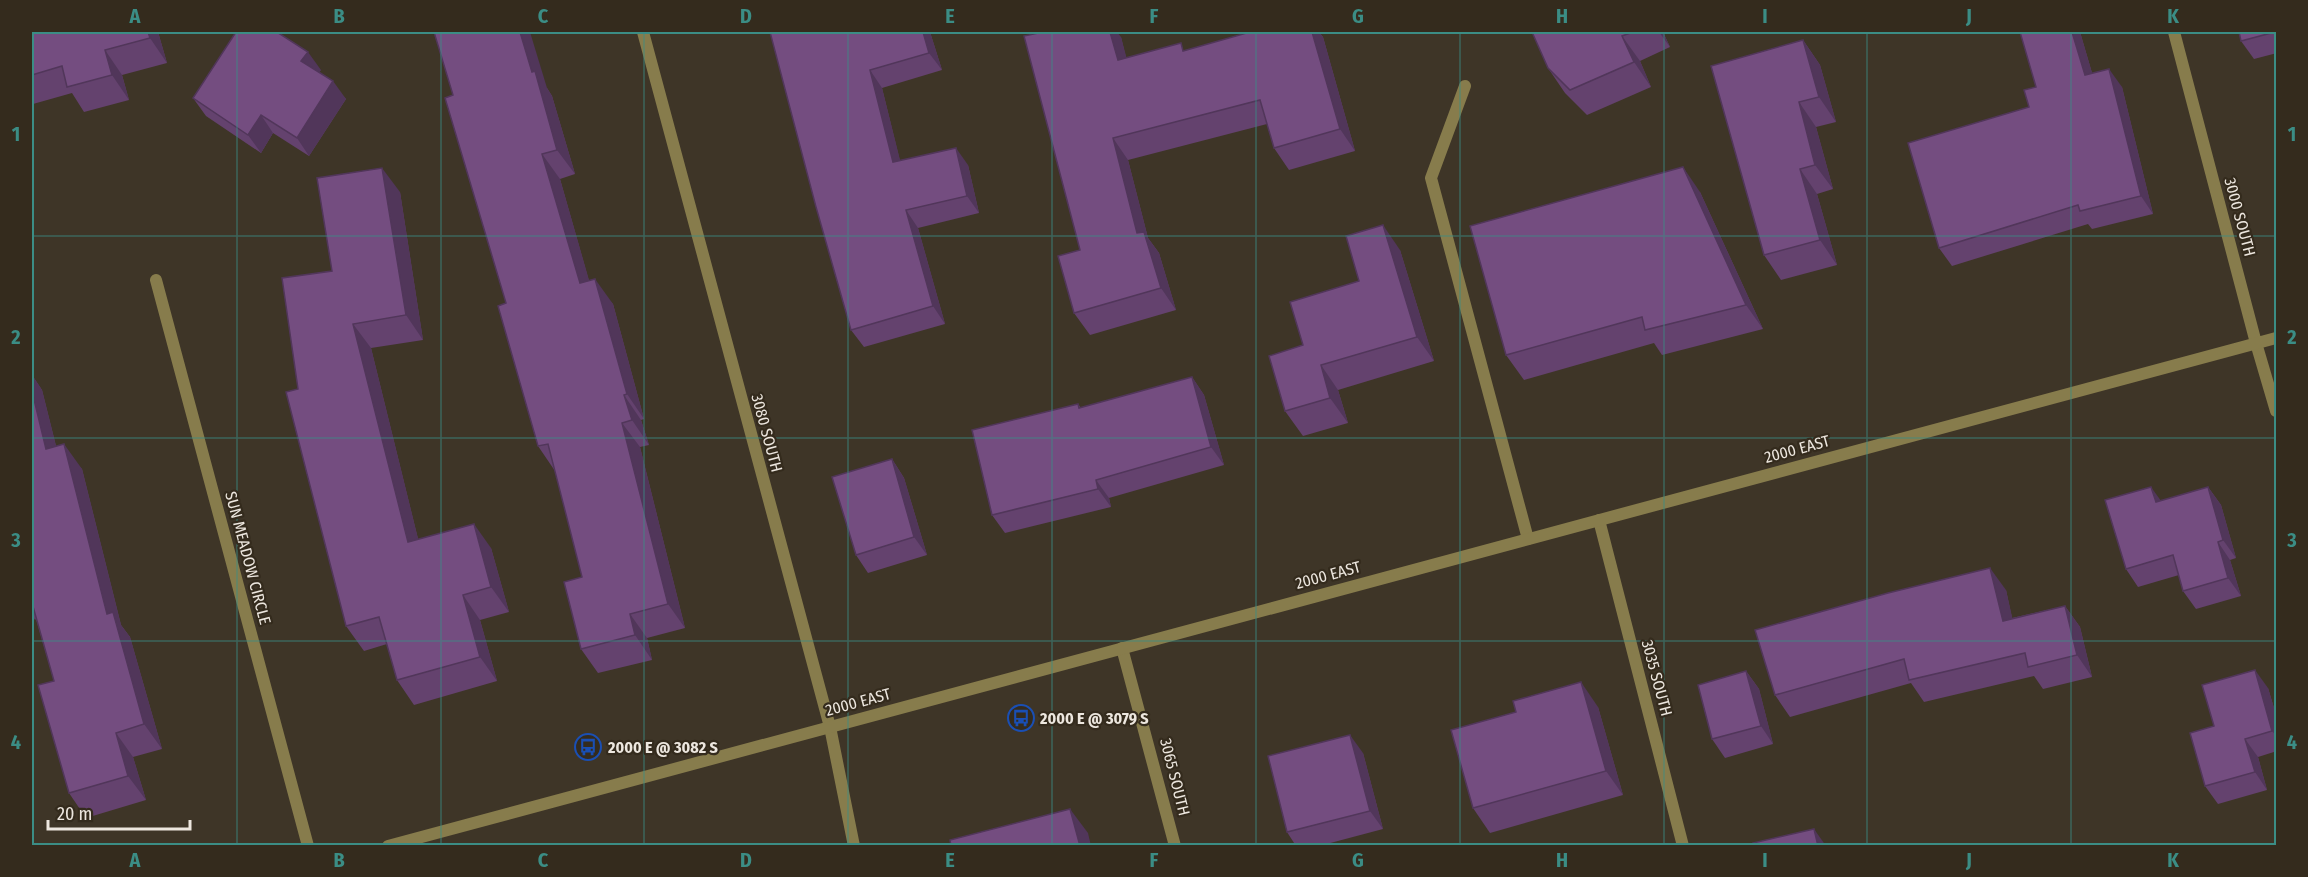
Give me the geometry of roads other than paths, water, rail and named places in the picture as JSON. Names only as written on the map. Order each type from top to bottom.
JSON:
[{"type":"street","name":"3080 SOUTH","points":[[643,32],[830,727],[854,846]]},
{"type":"street","name":"3000 SOUTH","points":[[2174,32],[2256,343],[2277,411]]},
{"type":"street","points":[[1466,86],[1431,178],[1528,539]]},
{"type":"street","name":"SUN MEADOW CIRCLE","points":[[156,280],[308,846]]},
{"type":"street","name":"2000 EAST","points":[[388,846],[2277,338]]},
{"type":"street","name":"3035 SOUTH","points":[[1599,520],[1683,846]]},
{"type":"street","name":"3065 SOUTH","points":[[1122,648],[1175,846]]},
{"type":"place","name":"2000 E @ 3079 S","points":[[1021,718]]},
{"type":"place","name":"2000 E @ 3082 S","points":[[588,747]]}]
